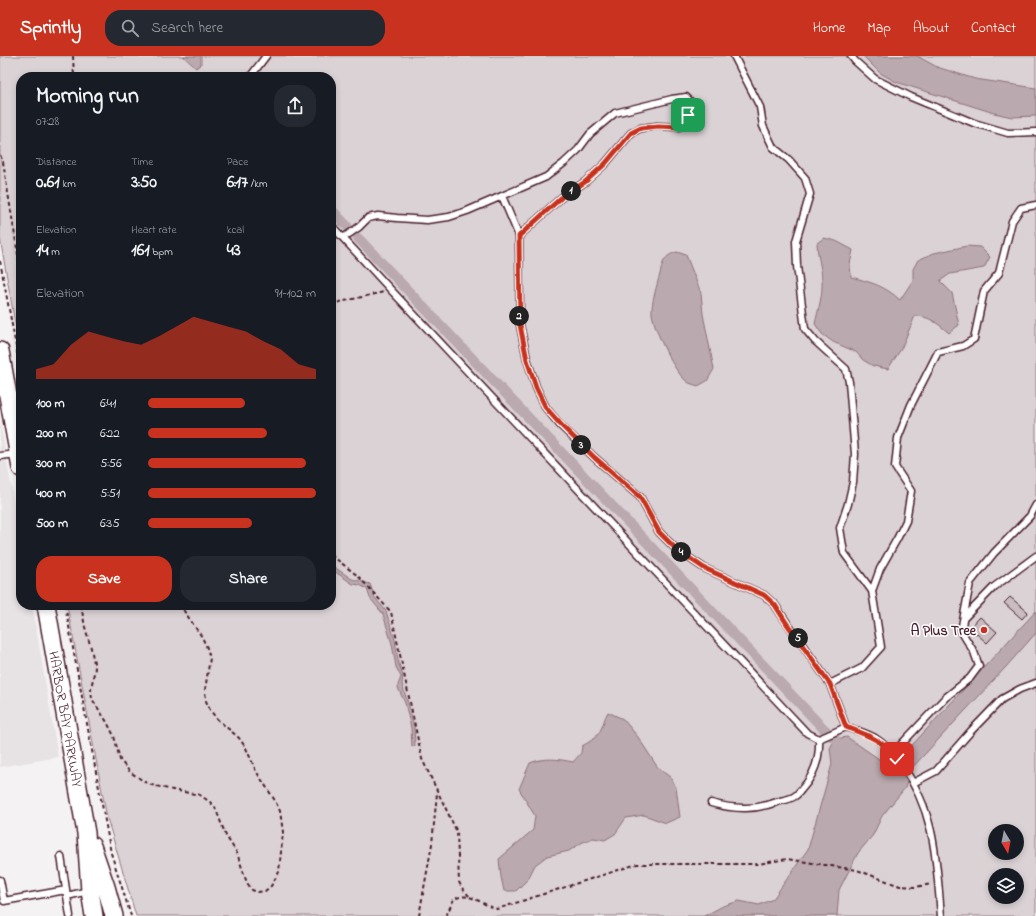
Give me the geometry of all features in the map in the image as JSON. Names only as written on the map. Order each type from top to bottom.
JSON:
[{"type":"main road","points":[[0,351],[16,439]]},
{"type":"main road","name":"HARBOR BAY PARKWAY","points":[[47,610],[86,833],[90,891],[94,916]]},
{"type":"main road","name":"HARBOR BAY PARKWAY","points":[[86,833],[102,874],[114,916]]},
{"type":"lane","points":[[254,72],[266,56]]},
{"type":"lane","points":[[734,56],[760,107],[763,126],[773,147],[789,160],[805,178],[810,194],[796,241],[797,266],[805,329],[815,342],[846,369],[849,382],[855,454],[853,482],[840,528],[844,553],[872,591],[881,647],[862,668],[830,684]]},
{"type":"lane","points":[[851,56],[875,79],[911,97],[967,120],[1008,133],[1036,132]]},
{"type":"lane","points":[[343,238],[360,227],[368,218],[378,216],[427,220],[467,211],[546,177],[564,164],[578,150],[590,134],[615,113],[686,97],[692,102],[688,115],[679,127],[658,126],[641,128],[631,133],[605,164],[585,182],[562,197],[519,236]]},
{"type":"lane","points":[[502,196],[519,236],[520,325],[527,360],[536,387],[546,408],[595,458],[640,497],[659,532],[676,549],[704,568],[764,595],[775,605],[830,684],[846,727]]},
{"type":"lane","points":[[872,591],[880,569],[906,521],[911,491],[895,467],[898,438],[911,405],[938,352],[963,346],[974,339],[984,291],[999,273],[1012,221],[1021,208],[1036,205]]},
{"type":"lane","points":[[336,230],[808,733],[819,740]]},
{"type":"lane","points":[[0,456],[16,460]]},
{"type":"lane","points":[[893,753],[945,698],[970,678],[979,666],[974,652],[961,631],[970,583],[994,554],[1030,516],[1036,505]]},
{"type":"lane","points":[[964,618],[994,587],[1036,556]]},
{"type":"lane","points":[[913,783],[936,771],[971,730],[1002,699],[1020,689],[1036,684]]},
{"type":"lane","points":[[819,740],[846,727],[876,738],[893,753],[910,777],[929,820],[934,845],[941,916]]},
{"type":"lane","points":[[711,803],[726,807],[747,809],[770,805],[795,796],[810,780],[817,760],[819,740]]},
{"type":"lane","points":[[61,856],[70,916]]},
{"type":"lane","points":[[0,880],[4,901],[90,891]]},
{"type":"path","points":[[73,56],[74,72]]},
{"type":"path","points":[[0,155],[3,162],[9,192],[16,239]]},
{"type":"path","points":[[0,261],[16,346]]},
{"type":"path","points":[[336,303],[391,290]]},
{"type":"path","points":[[336,559],[358,576],[391,612],[422,759],[457,832],[459,882],[469,896],[497,909],[637,864],[758,864],[786,859],[858,870],[900,886],[916,887],[938,882]]},
{"type":"path","points":[[66,610],[112,853],[132,916]]},
{"type":"path","points":[[83,610],[85,627],[95,668],[91,689],[92,699],[114,736],[120,760],[130,772],[148,784],[200,795],[210,802],[215,807],[226,836],[237,853],[247,883],[252,890],[258,892],[266,891],[271,886],[279,872],[282,832],[280,811],[256,771],[239,738],[217,719],[210,710],[206,701],[205,690],[210,658],[202,638],[184,610]]},
{"type":"path","points":[[419,916],[432,844],[437,791]]},
{"type":"path","points":[[446,916],[454,899],[469,896]]},
{"type":"shaded area","points":[[0,56],[1036,56],[1036,916],[136,916],[107,818],[68,610],[336,610],[336,72],[16,72],[16,329],[0,238]]},
{"type":"shaded area","points":[[183,56],[201,56],[201,64],[196,68]]},
{"type":"shaded area","points":[[863,56],[917,56],[937,67],[975,79],[1036,88],[1036,116],[1012,117],[994,113],[896,82],[880,73]]},
{"type":"shaded area","points":[[824,238],[836,241],[853,250],[850,264],[851,277],[877,285],[889,291],[900,300],[913,280],[913,269],[918,260],[934,253],[967,246],[980,247],[990,257],[984,268],[950,274],[940,281],[952,293],[959,325],[949,333],[925,317],[915,316],[901,349],[888,369],[873,366],[863,360],[856,352],[833,342],[822,334],[815,324],[822,291],[822,275],[817,243]]},
{"type":"shaded area","points":[[677,252],[686,255],[701,293],[703,314],[714,369],[707,381],[698,386],[689,383],[683,378],[671,362],[657,331],[652,314],[653,299],[664,260],[669,255]]},
{"type":"shaded area","points":[[0,421],[16,514],[16,610],[33,610],[58,757],[0,767]]},
{"type":"shaded area","points":[[336,568],[352,579],[370,584],[375,598],[386,611],[395,640],[398,661],[403,676],[402,684],[414,727],[415,746],[412,747],[411,728],[405,703],[398,688],[401,677],[396,667],[392,644],[383,614],[370,598],[367,589],[360,585],[353,584],[336,572]]},
{"type":"shaded area","points":[[1036,611],[1036,633],[911,769],[905,788],[882,816],[873,835],[858,853],[839,890],[837,916],[704,916],[723,906],[739,901],[759,905],[773,899],[808,849],[832,764],[830,748],[835,739],[847,737],[895,770],[902,756]]},
{"type":"shaded area","points":[[608,712],[623,719],[638,737],[658,768],[670,777],[676,787],[680,817],[666,823],[644,815],[626,818],[615,834],[605,840],[593,838],[581,843],[569,851],[547,856],[535,865],[528,879],[516,891],[504,891],[499,859],[533,830],[535,816],[519,789],[530,763],[552,759],[573,762],[581,753],[582,746],[597,736]]},
{"type":"building","points":[[1010,597],[1028,612],[1022,619],[1004,603]]},
{"type":"building","name":"A Plus Tree","points":[[980,617],[997,632],[987,643],[970,628]]},
{"type":"waterway","points":[[336,214],[347,226]]},
{"type":"waterway","points":[[358,238],[835,739]]},
{"type":"place","name":"A Plus Tree","points":[[984,630]]},
{"type":"route","points":[[688,115],[679,127],[658,126],[641,128],[631,133],[605,164],[585,182],[562,197],[519,236],[520,325],[527,360],[536,387],[546,408],[595,458],[640,497],[659,532],[676,549],[704,568],[764,595],[775,605],[830,684],[846,727],[876,738],[893,753],[897,759]]}]
